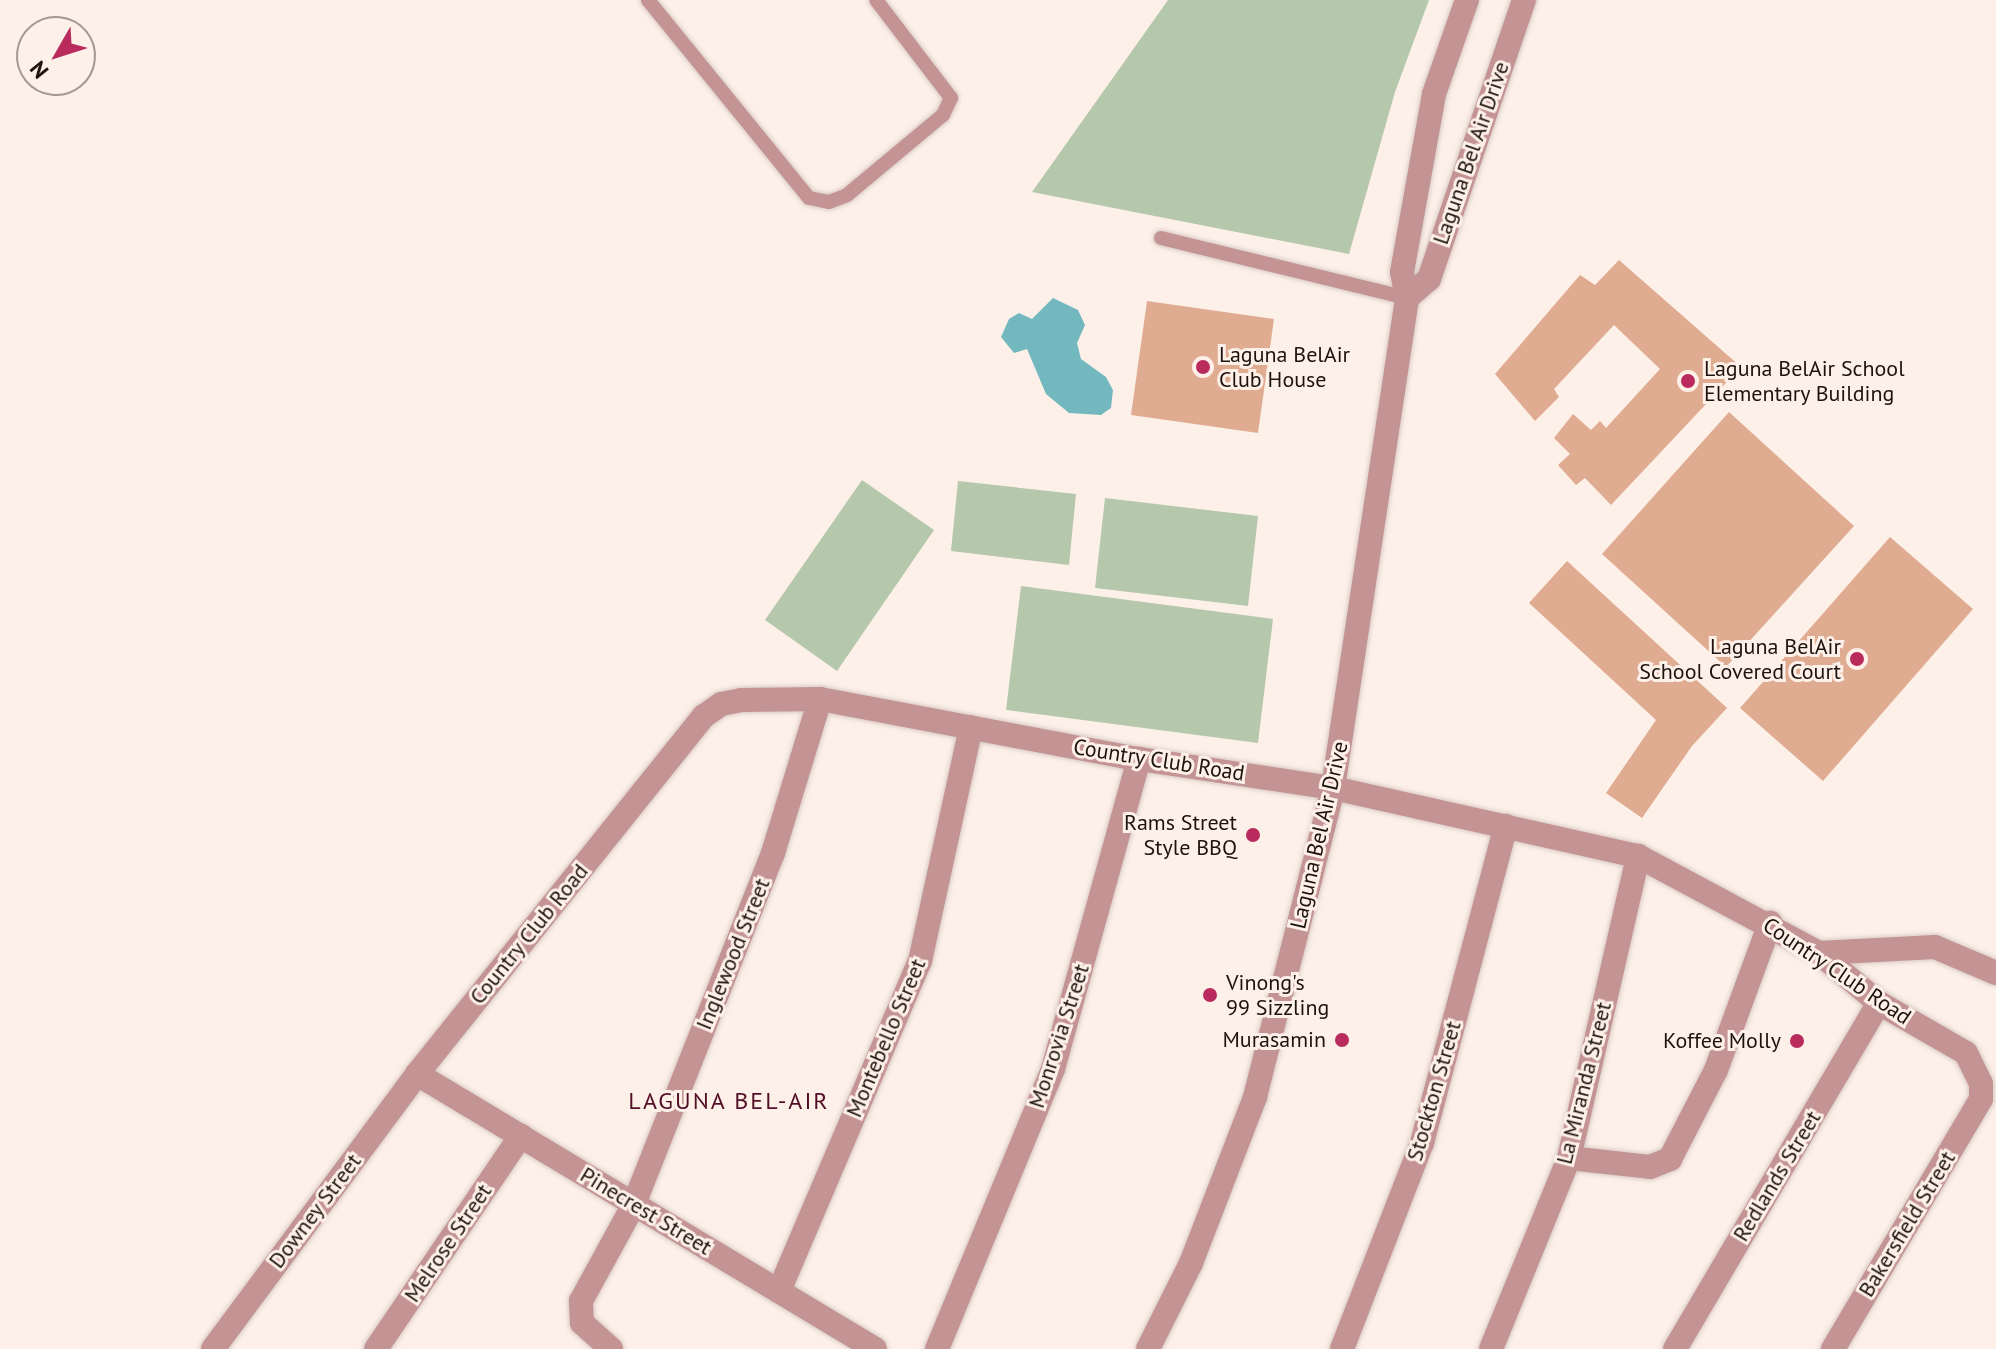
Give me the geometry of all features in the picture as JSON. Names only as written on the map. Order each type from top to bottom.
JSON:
[{"type":"street","name":"Laguna Bel Air Drive","points":[[1148,1349],[1191,1263],[1255,1097],[1333,788],[1407,298],[1402,272],[1434,94],[1467,0]]},
{"type":"street","name":"Laguna Bel Air Drive","points":[[1407,298],[1429,279],[1524,0]]},
{"type":"street","name":"Country Club Road","points":[[417,1074],[704,716],[721,704],[741,700],[820,699],[1139,759],[1333,788],[1638,856],[1770,923],[1819,953],[1879,1003],[1966,1053],[1978,1072],[1981,1099]]},
{"type":"street","name":"Inglewood Street","points":[[611,1349],[582,1323],[581,1301],[634,1204],[773,853],[820,699]]},
{"type":"street","name":"Montebello Street","points":[[779,1291],[920,961],[971,727]]},
{"type":"street","name":"Monrovia Street","points":[[937,1349],[1053,1069],[1139,759]]},
{"type":"street","name":"Stockton Street","points":[[1342,1349],[1422,1143],[1506,826]]},
{"type":"street","name":"La Miranda Street","points":[[1491,1349],[1569,1158],[1638,856]]},
{"type":"street","points":[[1569,1158],[1650,1167],[1670,1159],[1716,1070],[1770,923]]},
{"type":"street","points":[[1819,953],[1935,947],[1996,973]]},
{"type":"street","name":"Redlands Street","points":[[1675,1349],[1879,1003]]},
{"type":"street","name":"Pinecrest Street","points":[[417,1074],[875,1349]]},
{"type":"street","name":"Downey Street","points":[[213,1349],[417,1074]]},
{"type":"street","name":"Bakersfield Street","points":[[1833,1349],[1981,1099]]},
{"type":"street","name":"Melrose Street","points":[[376,1349],[521,1136]]},
{"type":"lane","points":[[648,0],[809,198],[829,202],[847,195],[943,115],[951,98],[876,0]]},
{"type":"lane","points":[[1161,238],[1407,298]]},
{"type":"green space","points":[[1168,0],[1429,0],[1395,92],[1349,254],[1032,192]]},
{"type":"green space","points":[[862,480],[934,530],[837,671],[765,620]]},
{"type":"green space","points":[[958,481],[1076,494],[1069,565],[951,551]]},
{"type":"green space","points":[[1105,498],[1258,516],[1248,606],[1095,588]]},
{"type":"green space","points":[[1021,586],[1273,619],[1258,743],[1006,710]]},
{"type":"water","points":[[1053,298],[1078,310],[1085,325],[1077,343],[1081,359],[1106,377],[1113,390],[1111,408],[1101,415],[1069,413],[1046,394],[1027,349],[1014,353],[1001,337],[1009,319],[1019,313],[1032,319]]},
{"type":"building","name":"Laguna BelAir School Elementary Building","points":[[1619,260],[1741,367],[1611,505],[1585,478],[1576,485],[1558,465],[1570,454],[1554,438],[1573,414],[1591,430],[1600,421],[1606,428],[1660,369],[1614,325],[1554,389],[1559,397],[1535,421],[1495,374],[1580,275],[1595,285]]},
{"type":"building","name":"Laguna BelAir Club House","points":[[1147,301],[1274,319],[1258,433],[1131,415]]},
{"type":"building","points":[[1729,412],[1854,526],[1726,667],[1602,554]]},
{"type":"building","name":"Laguna BelAir School Covered Court","points":[[1890,537],[1973,609],[1823,781],[1740,708]]},
{"type":"building","points":[[1567,561],[1727,708],[1692,746],[1642,818],[1606,793],[1656,720],[1529,603]]},
{"type":"place","name":"Laguna BelAir Club House","points":[[1203,367]]},
{"type":"place","name":"Laguna BelAir School Elementary Building","points":[[1688,381]]},
{"type":"place","name":"Laguna BelAir School Covered Court","points":[[1857,659]]},
{"type":"place","name":"Rams Street Style BBQ","points":[[1253,835]]},
{"type":"place","name":"Vinong's 99 Sizzling","points":[[1210,995]]},
{"type":"place","name":"Murasamin","points":[[1342,1040]]},
{"type":"place","name":"Koffee Molly","points":[[1797,1041]]},
{"type":"district","name":"LAGUNA BEL-AIR","points":[[729,1101]]}]
